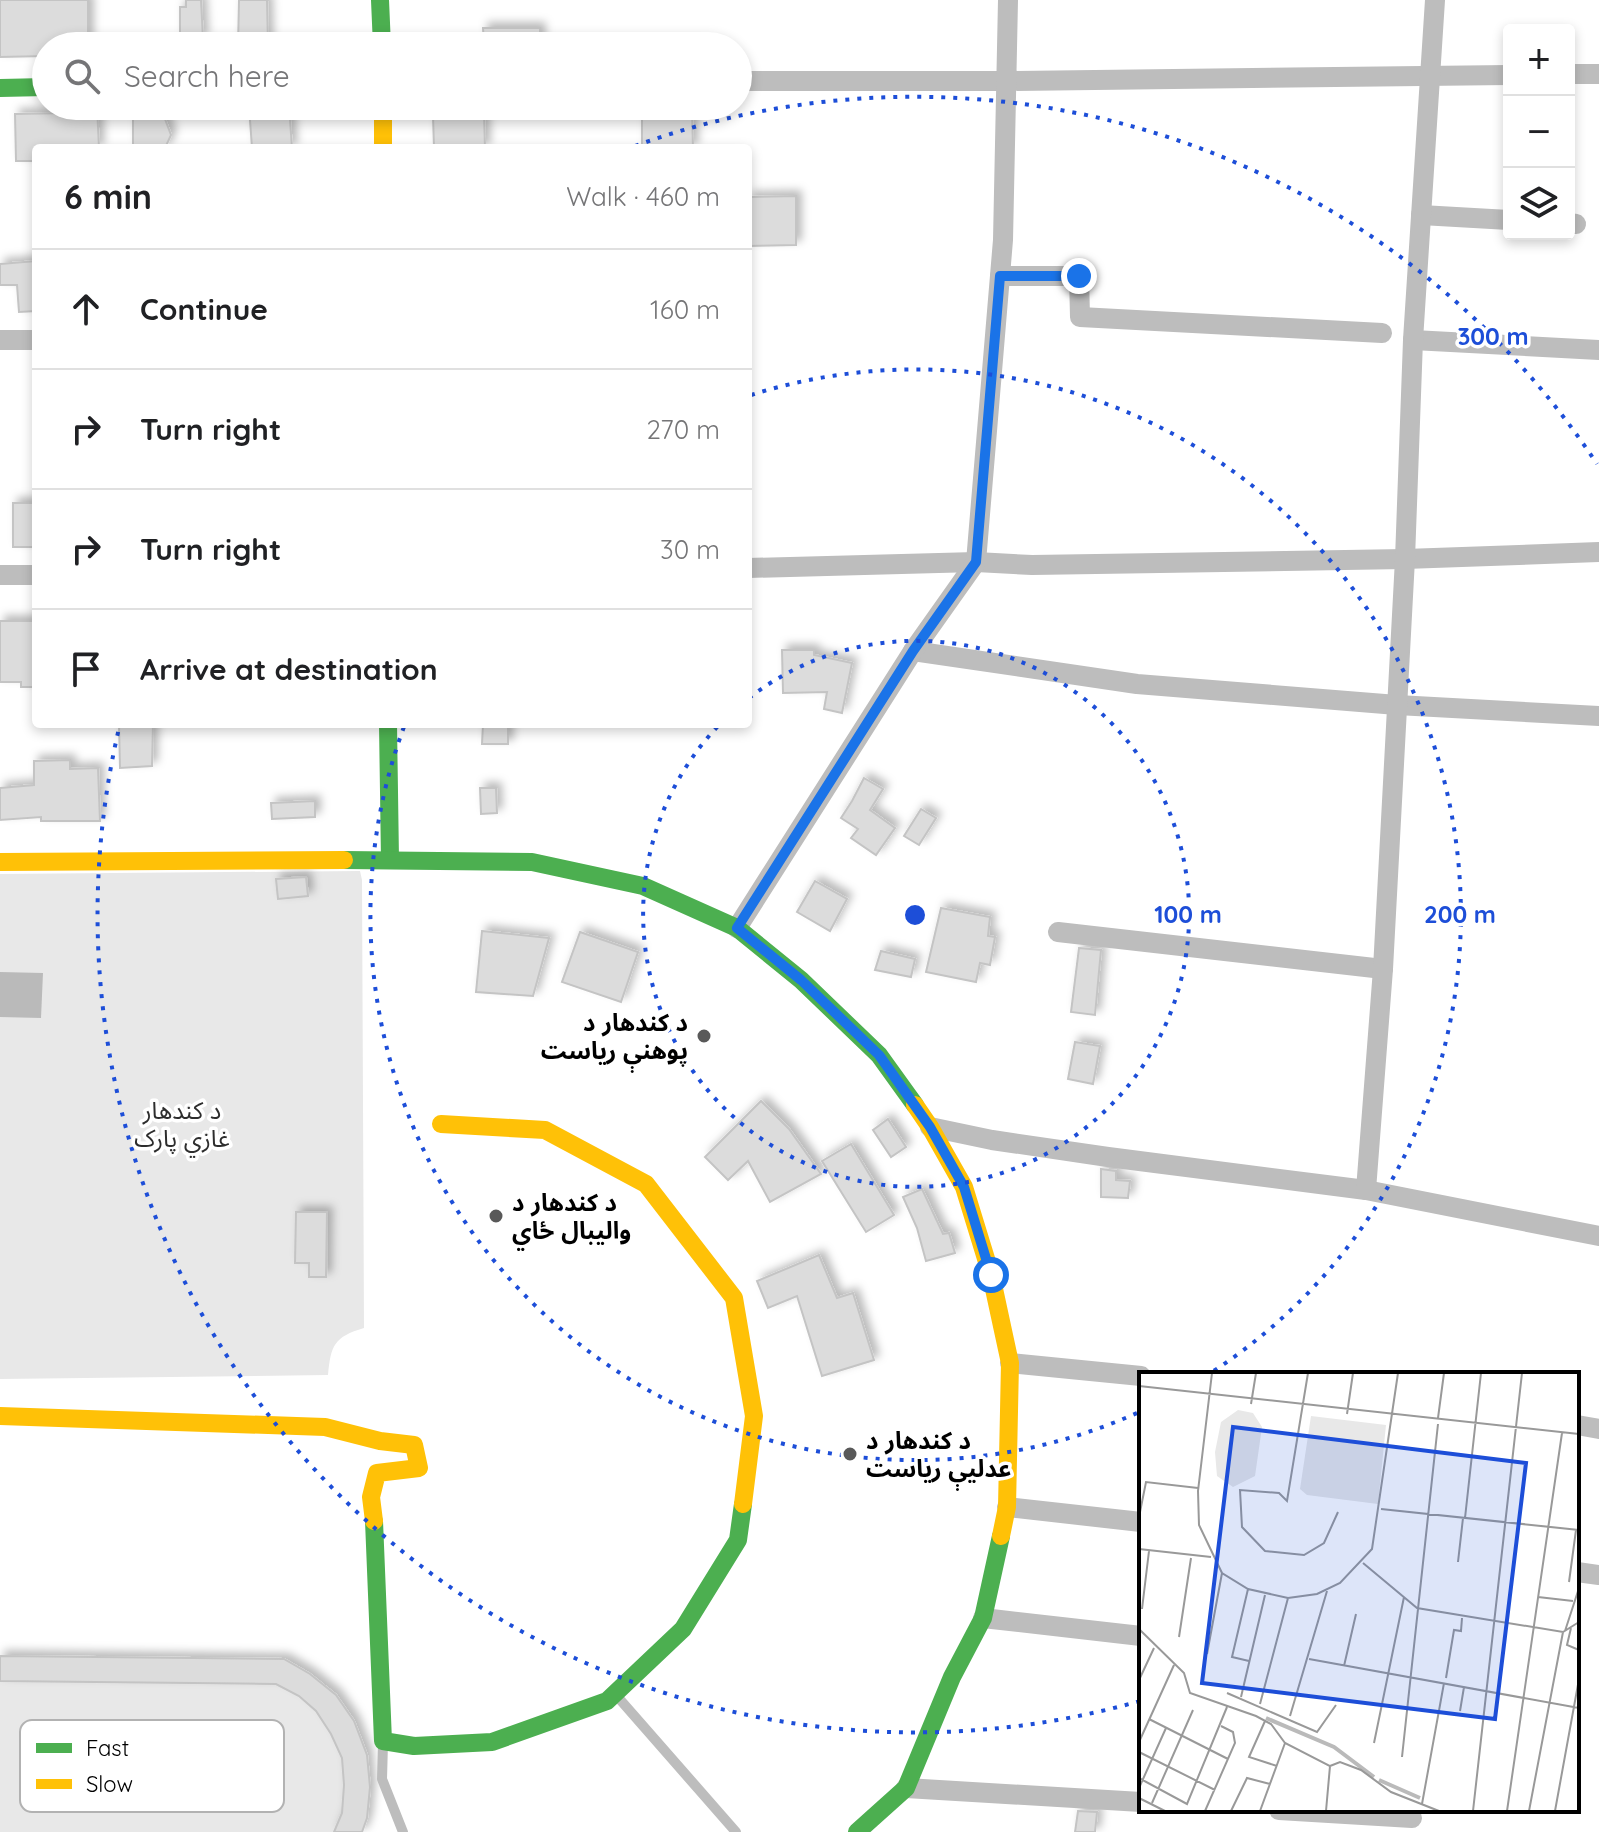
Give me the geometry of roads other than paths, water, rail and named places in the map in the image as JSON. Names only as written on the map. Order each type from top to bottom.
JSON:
[{"type":"street","points":[[380,0],[381,32]]},
{"type":"street","points":[[737,928],[913,651],[976,562],[1003,240],[1008,0]]},
{"type":"street","points":[[1366,1190],[1383,969],[1405,559],[1413,340],[1435,0]]},
{"type":"street","points":[[1575,74],[1599,74]]},
{"type":"street","points":[[752,81],[1503,75]]},
{"type":"street","points":[[0,88],[32,87]]},
{"type":"street","points":[[383,120],[383,144]]},
{"type":"street","points":[[1421,215],[1503,220]]},
{"type":"street","points":[[1000,276],[1079,276],[1080,317],[1382,333]]},
{"type":"street","points":[[0,340],[32,340]]},
{"type":"street","points":[[1413,340],[1599,350]]},
{"type":"street","points":[[752,568],[976,562],[1032,565],[1405,559],[1599,552]]},
{"type":"street","points":[[0,575],[32,575]]},
{"type":"street","points":[[913,651],[1137,684],[1397,705],[1599,716]]},
{"type":"street","points":[[388,728],[390,860]]},
{"type":"street","points":[[0,862],[532,862],[643,886],[737,928],[801,980],[879,1055],[930,1127],[964,1187],[991,1275],[1010,1363],[1007,1507],[983,1618],[952,1677],[906,1788],[857,1832]]},
{"type":"street","points":[[1058,932],[1383,969]]},
{"type":"street","points":[[0,1416],[325,1427],[380,1441],[414,1445],[419,1468],[377,1473],[371,1497],[375,1529],[383,1741],[414,1746],[492,1742],[607,1701],[683,1629],[738,1540],[754,1416],[734,1298],[646,1184],[545,1130],[441,1124]]},
{"type":"street","points":[[930,1127],[992,1140],[1108,1157],[1366,1190],[1599,1236]]},
{"type":"street","points":[[1010,1363],[1139,1376]]},
{"type":"street","points":[[1579,1425],[1599,1429]]},
{"type":"street","points":[[1007,1507],[1139,1522]]},
{"type":"street","points":[[1579,1572],[1599,1575]]},
{"type":"street","points":[[983,1618],[1139,1636]]},
{"type":"street","points":[[906,1788],[1139,1802]]},
{"type":"street","points":[[1312,1812],[1412,1818]]},
{"type":"lane","points":[[614,1694],[736,1832]]},
{"type":"lane","points":[[383,1741],[382,1779],[403,1832]]},
{"type":"place","name":"د کندهار د پوهنې رياست","points":[[704,1036]]},
{"type":"place","name":"د کندهار د واليبال ځاي","points":[[496,1216]]},
{"type":"place","name":"د کندهار د عدلیې رياست","points":[[850,1454]]},
{"type":"park label","name":"د کندهار غازي پارک","points":[[182,1124]]}]
